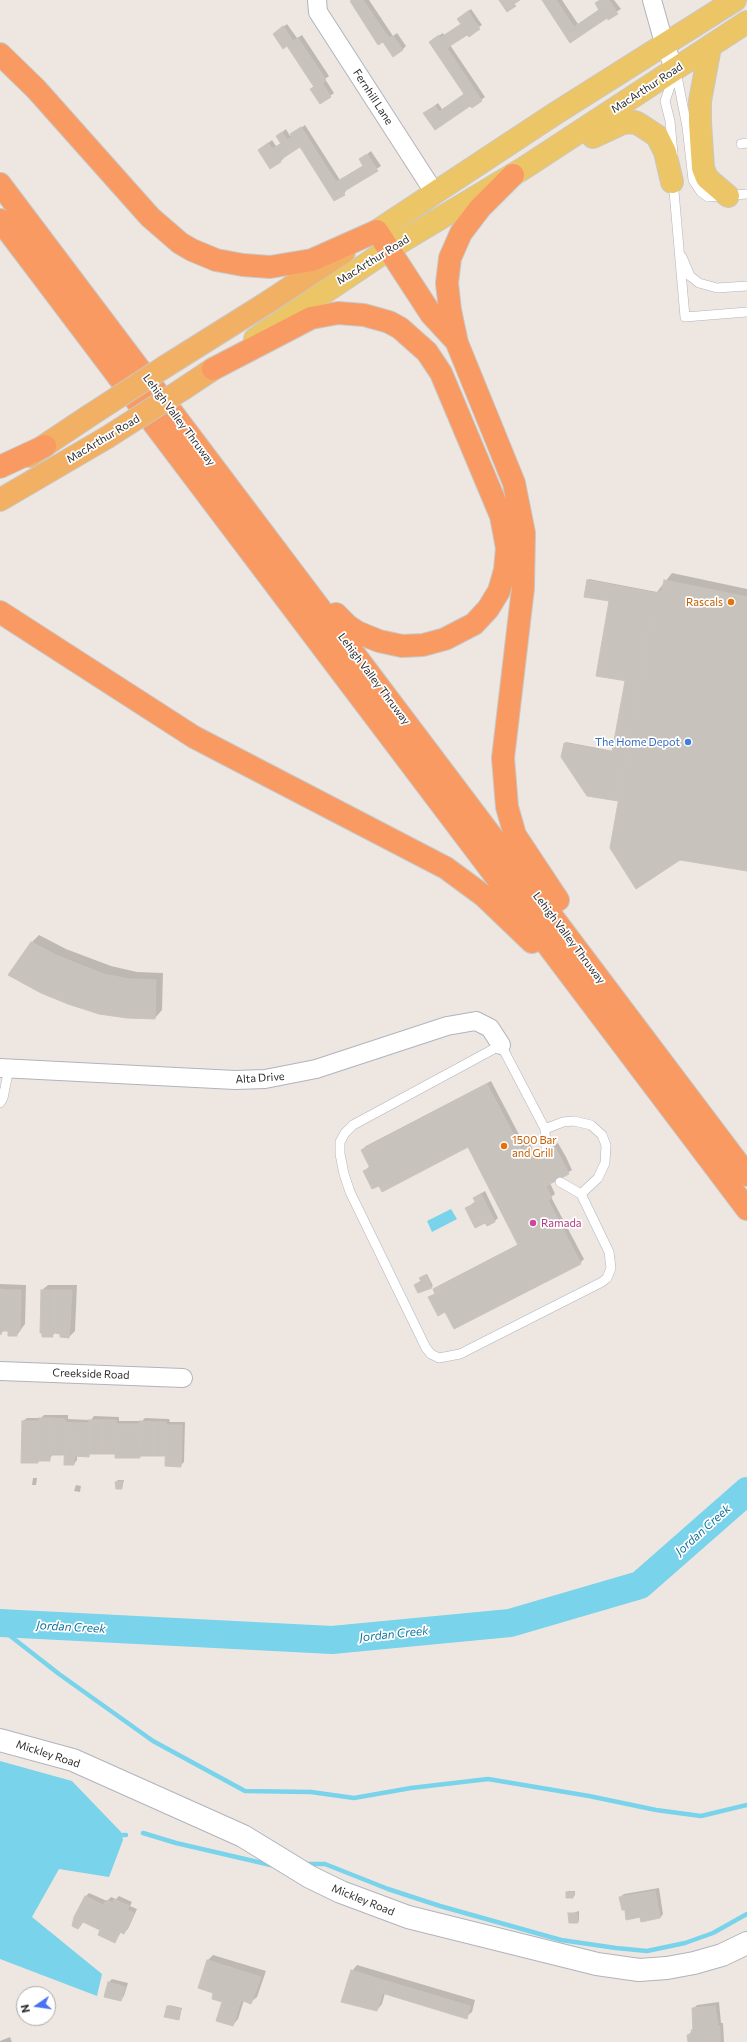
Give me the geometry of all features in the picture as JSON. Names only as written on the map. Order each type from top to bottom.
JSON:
[{"type":"highway","points":[[0,54],[36,89],[150,217],[170,235],[192,250],[216,260],[236,264],[284,266],[312,260],[377,231],[431,314],[457,343]]},
{"type":"highway","points":[[519,172],[469,220],[460,233],[450,258],[447,271],[448,296],[457,343],[514,483],[524,533],[523,588],[503,758],[505,790],[515,835],[689,1098]]},
{"type":"highway","name":"Lehigh Valley Thruway","points":[[0,184],[287,562],[747,1175]]},
{"type":"highway","name":"Lehigh Valley Thruway","points":[[0,220],[747,1209]]},
{"type":"highway","name":"MacArthur Road","points":[[0,476],[89,416],[377,231]]},
{"type":"highway","points":[[212,369],[311,318],[338,314],[364,315],[389,322],[400,328],[427,352],[447,385],[497,505],[504,527],[507,548],[505,570],[499,591],[482,617],[465,629],[445,639],[412,646],[379,641],[348,626],[287,562]]},
{"type":"highway","name":"MacArthur Road","points":[[0,500],[106,438],[212,369]]},
{"type":"highway","points":[[0,467],[45,446]]},
{"type":"highway","points":[[0,612],[194,737],[446,868],[484,896],[578,986]]},
{"type":"main road","name":"MacArthur Road","points":[[377,231],[434,192],[664,43],[735,0]]},
{"type":"main road","name":"MacArthur Road","points":[[212,369],[330,286],[389,249],[519,172],[747,22]]},
{"type":"main road","points":[[710,47],[700,101],[703,168],[707,178],[738,195]]},
{"type":"main road","points":[[519,172],[624,123],[634,122],[658,136],[665,152],[672,182]]},
{"type":"street","name":"Fernhill Lane","points":[[317,0],[318,12],[434,192]]},
{"type":"street","points":[[652,0],[664,43],[675,70]]},
{"type":"street","name":"Alta Drive","points":[[3,1064],[227,1080],[265,1079],[316,1069],[447,1026],[476,1022],[490,1028],[501,1045]]},
{"type":"street","name":"Creekside Road","points":[[0,1370],[183,1378]]},
{"type":"street","name":"Mickley Road","points":[[0,1740],[73,1760],[243,1836],[310,1877],[373,1906],[408,1917],[597,1964],[639,1970],[666,1968],[694,1963],[722,1954],[747,1943]]},
{"type":"lane","points":[[675,70],[665,102],[670,121],[674,163],[672,182],[685,317],[747,312]]},
{"type":"lane","points":[[675,70],[687,127],[693,180],[701,192],[708,197],[738,195]]},
{"type":"lane","points":[[678,246],[690,276],[699,283],[717,288],[747,286]]},
{"type":"lane","points":[[546,1148],[545,1129],[501,1045],[353,1125],[345,1133],[340,1142],[340,1154],[344,1174],[350,1192],[426,1348],[431,1354],[439,1358],[460,1354],[607,1278],[611,1268],[609,1252],[581,1194],[560,1182]]},
{"type":"lane","points":[[0,1102],[3,1098],[3,1064]]},
{"type":"lane","points":[[545,1129],[563,1122],[574,1120],[591,1125],[602,1135],[606,1145],[605,1163],[598,1178],[581,1194]]},
{"type":"water","points":[[451,1209],[457,1219],[432,1232],[427,1221]]},
{"type":"water","points":[[0,1761],[72,1781],[121,1832],[123,1840],[109,1877],[59,1869],[32,1917],[102,1974],[97,1996],[0,1959]]},
{"type":"building","points":[[363,0],[389,38],[393,36],[403,50],[393,57],[383,42],[378,45],[350,1]]},
{"type":"building","points":[[499,0],[520,0],[514,4],[516,6],[507,12]]},
{"type":"building","points":[[542,0],[556,0],[574,27],[599,10],[595,3],[600,0],[609,0],[618,14],[608,20],[607,18],[570,43]]},
{"type":"building","points":[[468,11],[480,29],[469,37],[467,35],[447,48],[482,101],[472,108],[470,106],[435,130],[423,113],[435,106],[439,112],[464,94],[429,42],[439,35],[440,38],[461,24],[457,19]]},
{"type":"building","points":[[283,26],[293,41],[298,38],[326,80],[322,83],[331,97],[320,104],[310,89],[314,87],[287,46],[283,49],[273,34]]},
{"type":"building","points":[[301,127],[336,182],[363,166],[359,159],[367,154],[378,171],[343,192],[345,195],[334,201],[300,147],[280,160],[281,162],[270,169],[258,150],[268,143],[272,149],[281,144],[276,136],[282,132],[287,140],[292,137],[290,134]]},
{"type":"building","points":[[587,580],[655,593],[639,683],[596,676],[609,601],[584,597]]},
{"type":"building","name":"The Home Depot","points":[[664,580],[747,597],[747,871],[680,860],[636,889],[610,848],[655,593],[662,591]]},
{"type":"building","points":[[625,681],[639,683],[618,801],[587,796],[561,757],[564,743],[612,752]]},
{"type":"building","points":[[31,942],[58,956],[103,974],[129,979],[156,980],[155,1019],[127,1018],[99,1014],[41,993],[8,975]]},
{"type":"building","name":"Ramada","points":[[487,1084],[521,1149],[526,1146],[532,1158],[554,1146],[562,1160],[569,1174],[546,1186],[552,1198],[548,1200],[581,1264],[454,1329],[445,1312],[438,1316],[428,1297],[435,1294],[433,1289],[518,1245],[468,1147],[382,1192],[379,1186],[372,1189],[363,1171],[370,1168],[361,1150]]},
{"type":"building","points":[[481,1194],[495,1222],[487,1226],[485,1223],[475,1228],[465,1208],[476,1203],[473,1198]]},
{"type":"building","points":[[426,1275],[432,1288],[418,1293],[414,1285],[421,1281],[419,1278]]},
{"type":"building","points":[[0,1289],[5,1290],[4,1331],[1,1331],[1,1335]]},
{"type":"building","points":[[5,1290],[21,1290],[20,1331],[17,1331],[17,1336],[8,1336],[8,1331],[4,1331]]},
{"type":"building","points":[[41,1290],[55,1290],[55,1333],[52,1333],[53,1337],[42,1337],[42,1333],[40,1333]]},
{"type":"building","points":[[55,1290],[72,1290],[69,1338],[60,1337],[60,1334],[55,1333]]},
{"type":"building","points":[[39,1418],[51,1418],[50,1461],[38,1461]]},
{"type":"building","points":[[51,1418],[65,1419],[64,1455],[50,1455]]},
{"type":"building","points":[[89,1420],[102,1420],[102,1454],[89,1454]]},
{"type":"building","points":[[102,1420],[116,1420],[115,1454],[102,1454]]},
{"type":"building","points":[[22,1421],[39,1421],[38,1463],[21,1463]]},
{"type":"building","points":[[140,1421],[153,1422],[153,1456],[139,1456]]},
{"type":"building","points":[[65,1422],[75,1423],[74,1465],[64,1465]]},
{"type":"building","points":[[153,1422],[166,1422],[165,1456],[153,1456]]},
{"type":"building","points":[[75,1423],[89,1423],[89,1457],[74,1456]]},
{"type":"building","points":[[116,1424],[128,1424],[126,1458],[115,1458]]},
{"type":"building","points":[[128,1424],[140,1424],[140,1458],[126,1458]]},
{"type":"building","points":[[166,1425],[182,1425],[181,1467],[165,1466]]},
{"type":"building","points":[[122,1481],[122,1489],[116,1489],[115,1482]]},
{"type":"building","points":[[655,1891],[660,1918],[641,1922],[640,1917],[626,1920],[625,1910],[622,1910],[619,1897]]},
{"type":"building","points":[[566,1892],[574,1892],[573,1898],[566,1898]]},
{"type":"building","points":[[85,1896],[103,1905],[107,1900],[113,1903],[114,1899],[129,1906],[127,1910],[134,1913],[124,1934],[120,1932],[115,1943],[98,1935],[100,1930],[83,1922],[78,1929],[72,1926],[74,1917]]},
{"type":"building","points":[[568,1913],[577,1913],[578,1923],[569,1923]]},
{"type":"building","points":[[207,1960],[261,1977],[251,2004],[241,2000],[233,2026],[216,2021],[222,2002],[212,1999],[213,1993],[198,1988]]},
{"type":"building","points":[[351,1970],[386,1981],[377,2011],[341,2002]]},
{"type":"building","points":[[386,1981],[470,2006],[467,2019],[382,1993]]},
{"type":"building","points":[[108,1982],[125,1987],[121,2001],[104,1997]]},
{"type":"building","points":[[167,2006],[181,2009],[179,2020],[164,2017]]},
{"type":"building","points":[[715,2006],[718,2026],[720,2026],[720,2042],[688,2042],[687,2035],[692,2034],[691,2030],[693,2030],[692,2008]]},
{"type":"waterway","name":"Jordan Creek","points":[[0,1623],[332,1640],[510,1623],[640,1585],[747,1491]]},
{"type":"waterway","points":[[0,1628],[59,1674],[153,1741],[245,1791],[311,1792],[354,1798],[411,1788],[488,1779],[589,1796],[656,1810],[701,1816],[747,1805]]},
{"type":"waterway","points":[[143,1833],[176,1843],[275,1866]]},
{"type":"waterway","points":[[117,1835],[126,1835]]},
{"type":"waterway","points":[[305,1864],[325,1864],[388,1889],[440,1906],[561,1940],[616,1948],[647,1951],[685,1943],[713,1933],[747,1914]]},
{"type":"place","name":"Rascals","points":[[731,602]]},
{"type":"place","name":"The Home Depot","points":[[688,742]]},
{"type":"place","name":"1500 Bar and Grill","points":[[504,1146]]},
{"type":"place","name":"Ramada","points":[[533,1223]]}]
